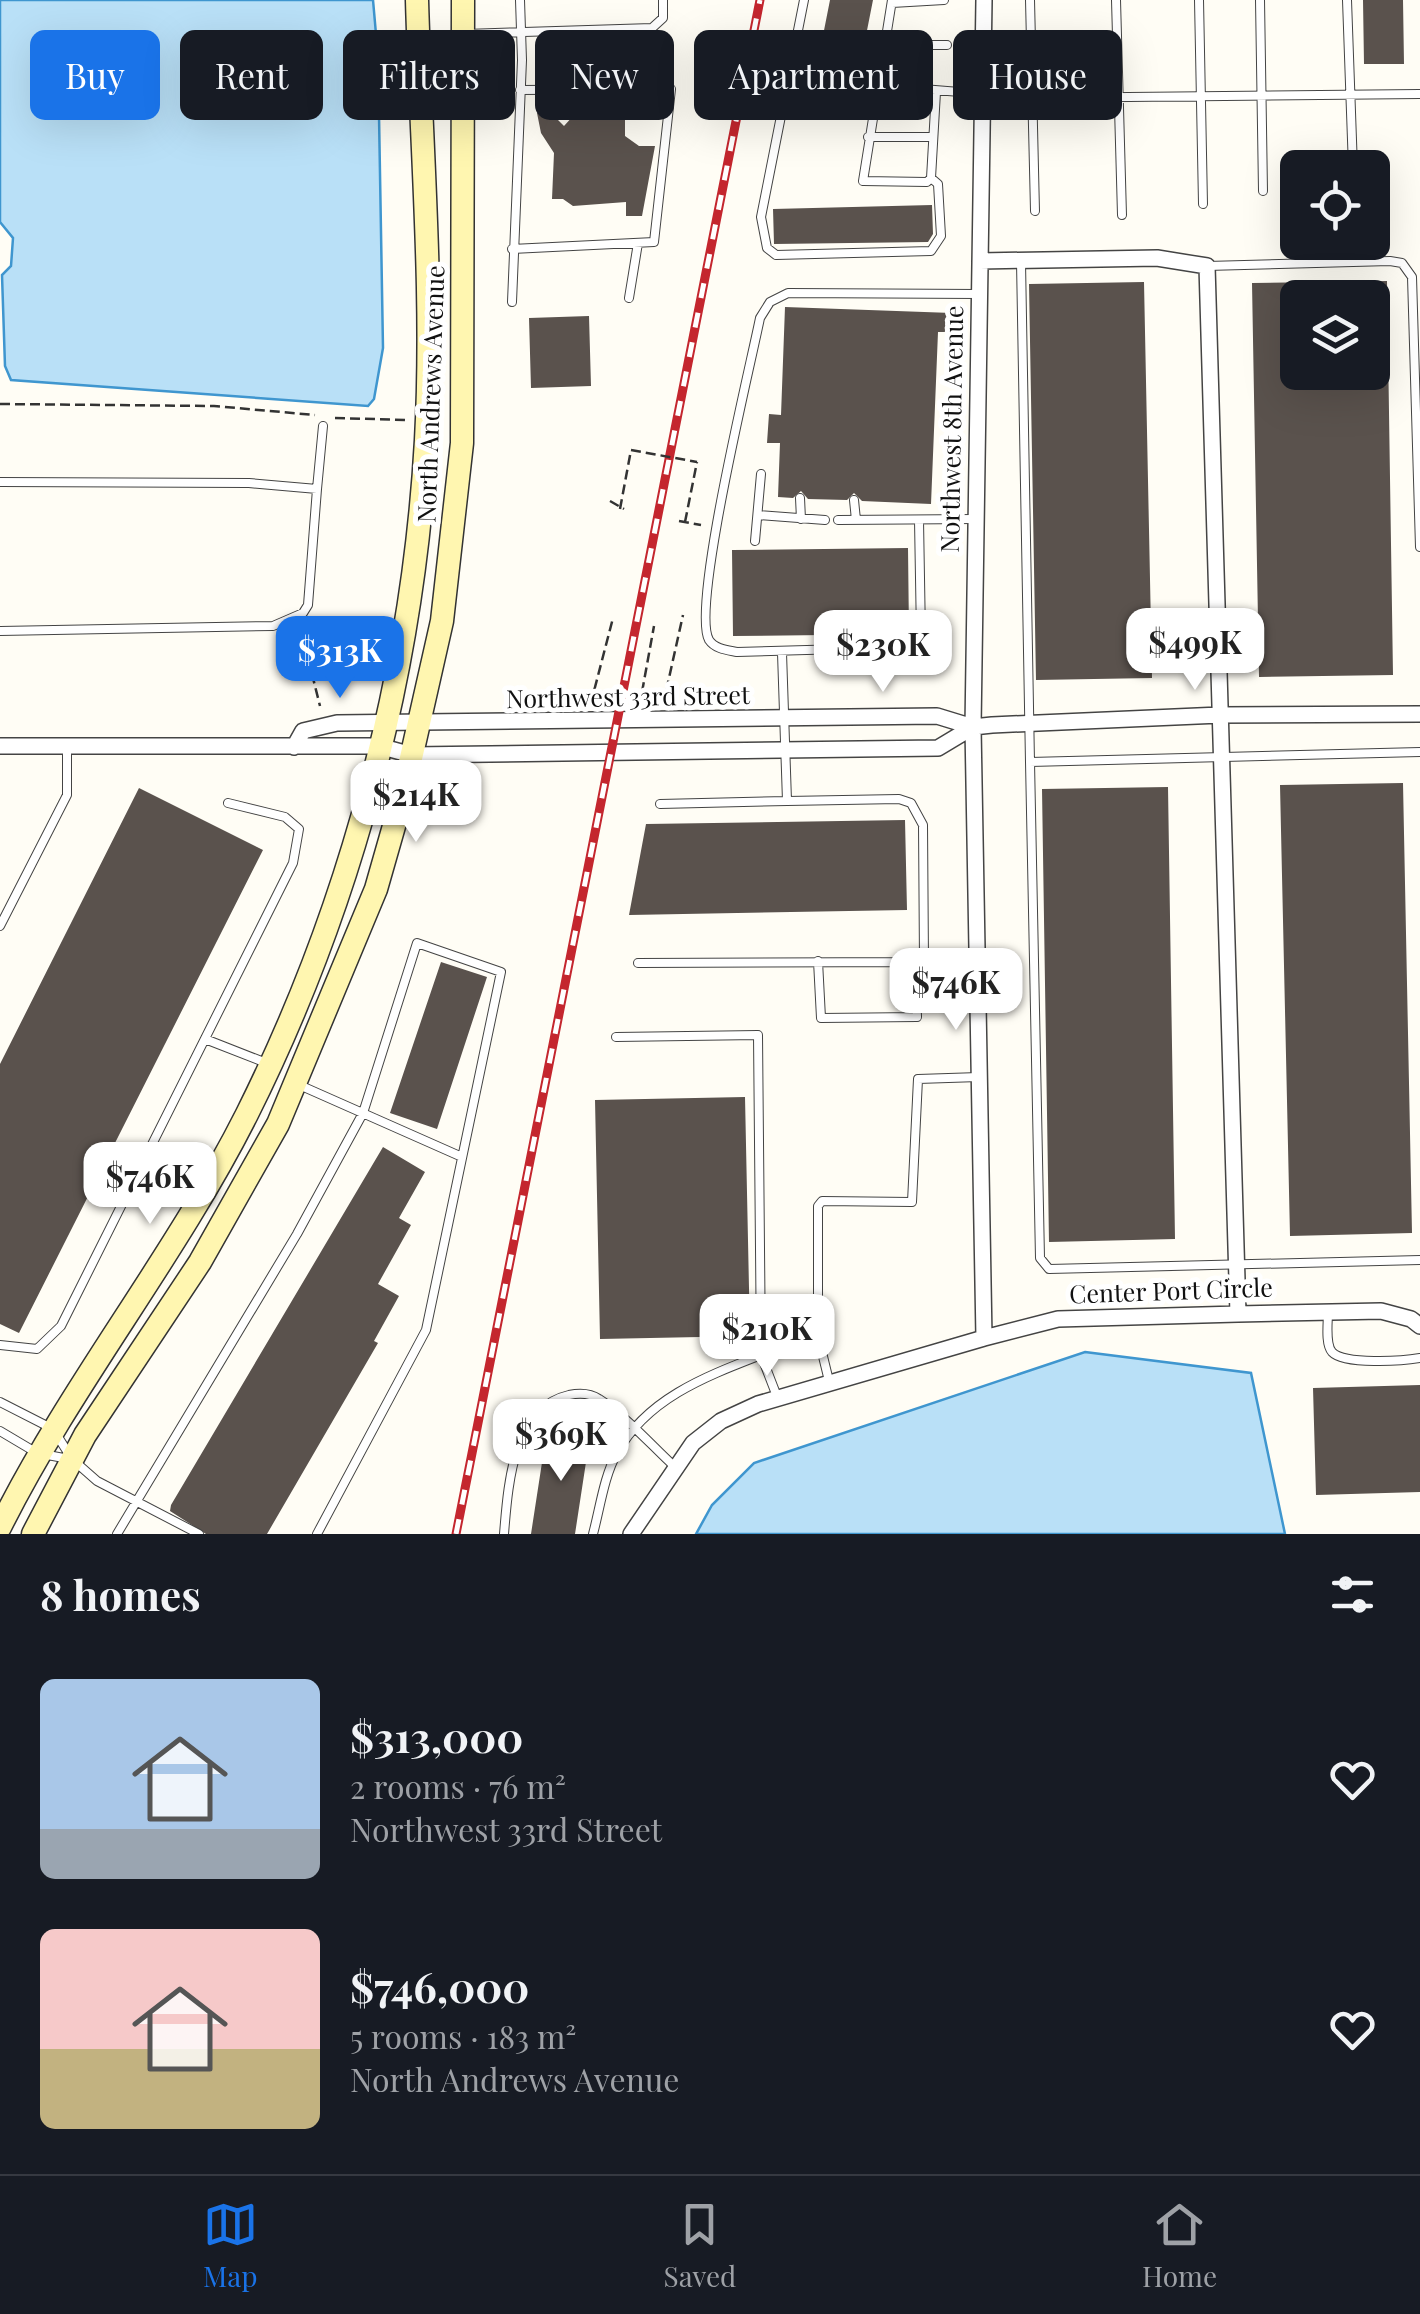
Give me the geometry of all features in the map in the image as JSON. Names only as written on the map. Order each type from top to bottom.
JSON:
[{"type":"street","name":"North Andrews Avenue","points":[[0,1527],[37,1452],[164,1255],[246,1115],[344,880],[382,735],[417,544],[426,439],[417,0]]},
{"type":"street","name":"North Andrews Avenue","points":[[462,0],[463,30]]},
{"type":"street","name":"Northwest 8th Avenue","points":[[984,0],[984,30]]},
{"type":"street","name":"North Andrews Avenue","points":[[33,1534],[72,1460],[200,1262],[278,1124],[376,889],[420,725],[442,621],[462,443],[463,120]]},
{"type":"street","name":"Northwest 8th Avenue","points":[[983,120],[973,728],[984,1338]]},
{"type":"street","points":[[980,262],[1157,258],[1207,266],[1238,1314]]},
{"type":"street","name":"Northwest 33rd Street","points":[[0,746],[294,748],[382,735],[420,725],[937,716],[973,728],[1220,715],[1420,714]]},
{"type":"street","name":"Northwest 33rd Street","points":[[294,748],[303,731],[337,723],[382,735],[412,754],[938,748],[973,728]]},
{"type":"street","name":"Center Port Circle","points":[[631,1534],[692,1443],[721,1421],[778,1399],[984,1338],[1058,1319],[1238,1314],[1381,1311],[1412,1319],[1420,1326]]},
{"type":"lane","points":[[512,302],[520,0]]},
{"type":"lane","points":[[515,33],[652,28],[664,18],[664,0]]},
{"type":"lane","points":[[798,30],[804,0]]},
{"type":"lane","points":[[887,30],[892,1],[944,0]]},
{"type":"lane","points":[[1030,0],[1031,30]]},
{"type":"lane","points":[[1116,0],[1116,30]]},
{"type":"lane","points":[[1199,0],[1203,204]]},
{"type":"lane","points":[[1260,0],[1264,192]]},
{"type":"lane","points":[[1347,0],[1353,150]]},
{"type":"lane","points":[[933,46],[947,46]]},
{"type":"lane","points":[[512,250],[654,242],[671,89],[520,90]]},
{"type":"lane","points":[[933,92],[953,93]]},
{"type":"lane","points":[[931,178],[936,92]]},
{"type":"lane","points":[[1122,97],[1420,94]]},
{"type":"lane","points":[[780,120],[761,217],[767,248],[776,255],[931,251],[941,236],[938,184],[931,178],[868,185],[862,181],[871,120]]},
{"type":"lane","points":[[1034,120],[1036,210]]},
{"type":"lane","points":[[1118,120],[1122,215]]},
{"type":"lane","points":[[868,137],[933,137]]},
{"type":"lane","points":[[629,298],[638,243]]},
{"type":"lane","points":[[1021,261],[1040,1258],[1049,1269],[1420,1260]]},
{"type":"lane","points":[[1207,266],[1390,261],[1408,270],[1412,277],[1420,547]]},
{"type":"lane","points":[[919,520],[921,636],[914,647],[782,653],[719,649],[709,640],[704,617],[760,318],[770,302],[788,294],[979,294]]},
{"type":"lane","points":[[0,631],[230,628],[288,622],[308,605],[323,426]]},
{"type":"lane","points":[[755,541],[761,474]]},
{"type":"lane","points":[[0,482],[249,483],[316,489]]},
{"type":"lane","points":[[800,498],[802,519]]},
{"type":"lane","points":[[854,500],[856,520]]},
{"type":"lane","points":[[758,515],[825,520]]},
{"type":"lane","points":[[838,520],[976,519]]},
{"type":"lane","points":[[782,653],[787,801]]},
{"type":"lane","points":[[0,926],[67,795],[67,744]]},
{"type":"lane","points":[[1030,762],[1420,752]]},
{"type":"lane","points":[[660,804],[899,799],[918,810],[923,825],[924,962],[916,991],[916,1017],[821,1018],[818,961]]},
{"type":"lane","points":[[0,1345],[37,1349],[62,1326],[293,863],[299,828],[286,816],[228,804]]},
{"type":"lane","points":[[117,1534],[363,1113],[418,943],[502,972],[426,1330],[318,1534]]},
{"type":"lane","points":[[638,963],[924,962],[936,970],[977,971]]},
{"type":"lane","points":[[616,1037],[758,1035],[761,1355],[778,1399]]},
{"type":"lane","points":[[205,1038],[269,1064]]},
{"type":"lane","points":[[830,1384],[818,1336],[818,1206],[822,1201],[912,1202],[918,1079],[979,1077]]},
{"type":"lane","points":[[295,1083],[462,1157]]},
{"type":"lane","points":[[1328,1312],[1329,1344],[1336,1355],[1355,1360],[1420,1358]]},
{"type":"lane","points":[[592,1534],[615,1455],[632,1430],[691,1382],[761,1355]]},
{"type":"lane","points":[[504,1534],[522,1431],[537,1413],[563,1396],[580,1393],[597,1397],[675,1466]]},
{"type":"lane","points":[[0,1402],[52,1430],[72,1460],[97,1481],[198,1534]]},
{"type":"lane","points":[[0,1432],[37,1452],[72,1460]]},
{"type":"path","points":[[0,404],[214,406],[336,418],[412,420]]},
{"type":"path","points":[[610,501],[622,509],[631,450],[697,462],[682,521],[702,525]]},
{"type":"path","points":[[662,706],[684,615]]},
{"type":"path","points":[[594,691],[613,618]]},
{"type":"path","points":[[642,693],[654,626]]},
{"type":"path","points":[[300,628],[320,706]]},
{"type":"path","points":[[570,701],[580,701],[594,691],[664,697]]},
{"type":"water","points":[[0,0],[373,0],[376,30],[343,30],[343,120],[379,120],[383,348],[374,399],[368,406],[11,380],[5,366],[2,275],[11,266],[13,238],[0,222]]},
{"type":"water","points":[[1085,1352],[1251,1373],[1285,1534],[696,1534],[712,1505],[754,1463]]},
{"type":"building","points":[[830,0],[873,0],[867,30],[824,30]]},
{"type":"building","points":[[1363,0],[1403,0],[1404,64],[1364,64]]},
{"type":"building","points":[[538,120],[558,120],[564,126],[569,120],[625,120],[625,136],[639,146],[655,146],[642,216],[626,216],[626,202],[573,206],[563,199],[552,199],[554,153],[541,133]]},
{"type":"building","points":[[932,205],[933,234],[928,242],[774,244],[773,209]]},
{"type":"building","points":[[1144,282],[1152,678],[1036,680],[1029,284]]},
{"type":"building","points":[[1252,283],[1280,283],[1280,390],[1389,390],[1393,675],[1259,677]]},
{"type":"building","points":[[785,307],[952,313],[951,332],[938,332],[931,504],[862,501],[854,493],[847,500],[808,499],[801,491],[793,498],[778,497],[780,443],[767,443],[769,414],[781,415]]},
{"type":"building","points":[[589,316],[591,386],[531,388],[529,318]]},
{"type":"building","points":[[908,548],[909,634],[733,636],[732,550]]},
{"type":"building","points":[[1403,783],[1412,1233],[1290,1236],[1280,785]]},
{"type":"building","points":[[1168,787],[1175,1239],[1049,1242],[1042,789]]},
{"type":"building","points":[[139,788],[263,850],[19,1333],[0,1324],[0,1064]]},
{"type":"building","points":[[905,820],[907,910],[629,915],[646,824]]},
{"type":"building","points":[[441,962],[487,977],[437,1129],[390,1113]]},
{"type":"building","points":[[745,1097],[750,1336],[600,1339],[595,1100]]},
{"type":"building","points":[[383,1147],[425,1172],[399,1218],[411,1225],[378,1284],[399,1296],[374,1341],[378,1343],[267,1534],[206,1534],[170,1511],[171,1505]]},
{"type":"building","points":[[1420,1385],[1420,1492],[1316,1495],[1313,1388]]},
{"type":"building","points":[[547,1430],[590,1436],[575,1534],[531,1534]]},
{"type":"railway","points":[[456,1534],[760,0]]}]
